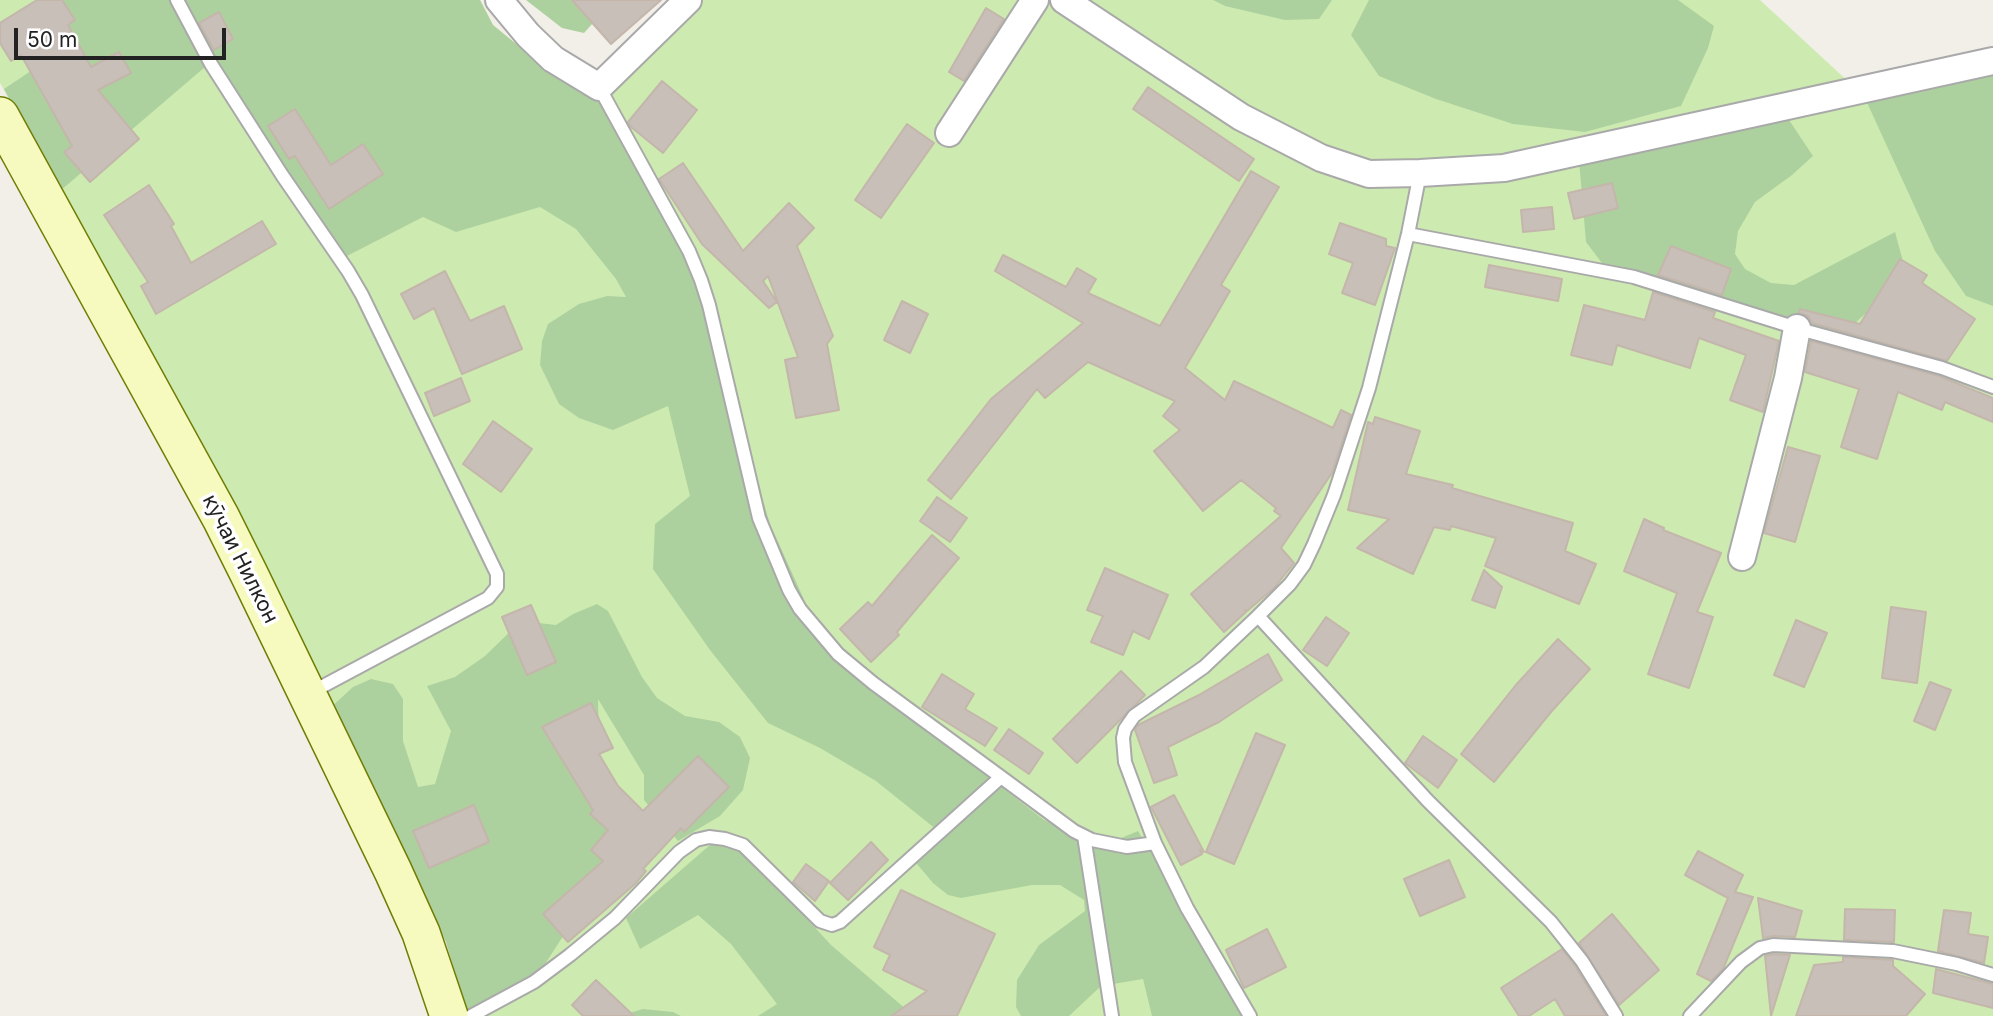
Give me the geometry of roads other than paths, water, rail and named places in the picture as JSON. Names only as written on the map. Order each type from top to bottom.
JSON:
[{"type":"street","points":[[499,0],[528,35],[553,59],[599,87],[688,0]]},
{"type":"street","points":[[949,133],[1035,0]]},
{"type":"street","points":[[1065,0],[1241,117],[1321,158],[1369,174],[1504,168],[1993,61]]},
{"type":"street","name":"кӯчаи Нилкон","points":[[0,116],[221,518],[421,933],[449,1016]]},
{"type":"street","points":[[1742,557],[1788,378],[1797,328]]},
{"type":"lane","points":[[177,0],[211,64],[362,295],[497,574],[497,587],[488,598],[307,694]]},
{"type":"lane","points":[[599,87],[689,251],[701,281],[709,305],[758,518],[800,609],[827,642],[855,669],[1084,836],[1101,843],[1128,847],[1155,843]]},
{"type":"lane","points":[[1250,1016],[1187,908],[1155,843],[1125,762],[1122,747],[1125,729],[1134,716],[1204,667],[1290,584],[1304,565],[1334,495],[1368,388],[1408,234],[1420,173]]},
{"type":"lane","points":[[1408,234],[1623,274],[1797,328],[1942,368],[1993,387]]},
{"type":"lane","points":[[1258,616],[1428,801],[1551,922],[1582,961],[1616,1016]]},
{"type":"lane","points":[[471,1016],[534,982],[570,955],[615,918],[679,852],[696,840],[709,837],[743,845],[820,920],[832,925],[848,915],[1002,776]]},
{"type":"lane","points":[[1084,836],[1112,1016]]},
{"type":"lane","points":[[1690,1016],[1741,962],[1760,948],[1773,945],[1893,951],[1957,964],[1993,975]]}]
